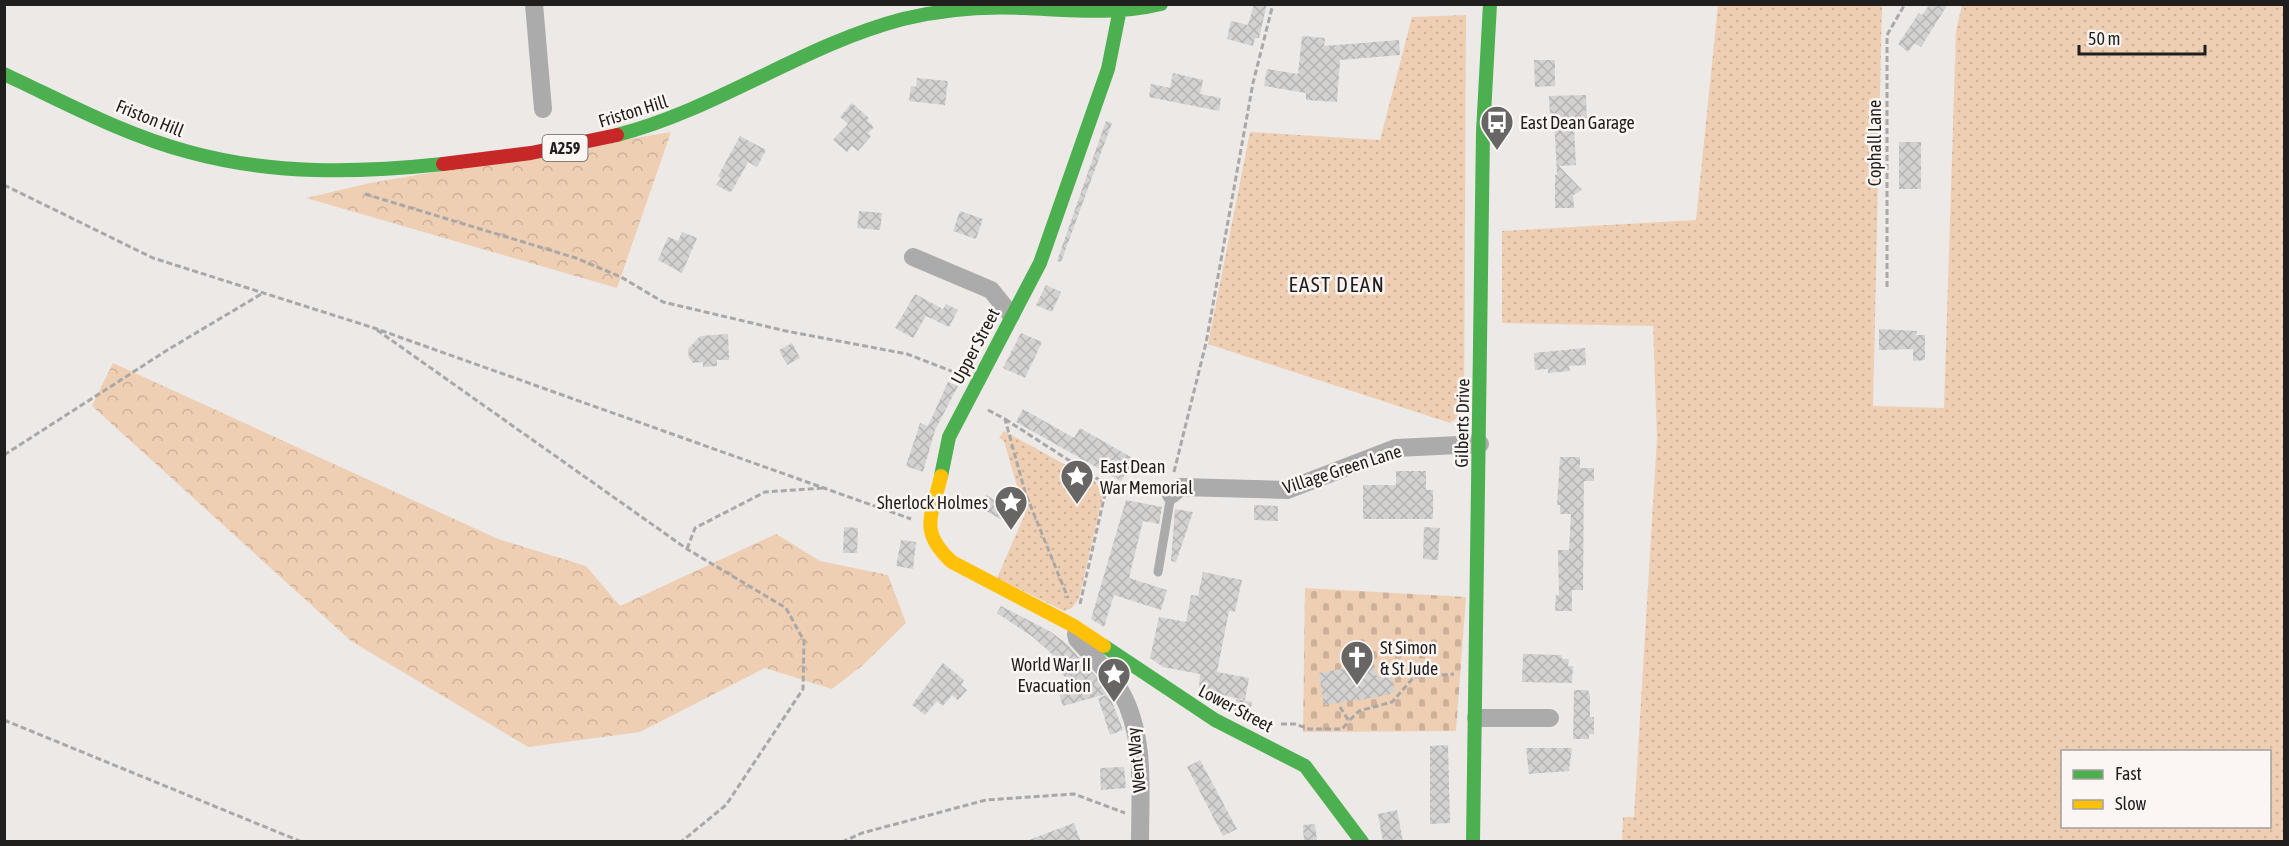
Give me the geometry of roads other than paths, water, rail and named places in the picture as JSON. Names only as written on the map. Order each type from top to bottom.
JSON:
[{"type":"street","points":[[534,4],[543,108]]},
{"type":"street","name":"Friston Hill","points":[[4,74],[144,136],[186,152],[263,168],[323,172],[368,171],[530,153],[628,134],[730,94],[844,40],[902,20],[954,9],[1006,7],[1119,14],[1161,4]]},
{"type":"street","name":"Gilberts Drive","points":[[1473,842],[1483,132],[1490,4]]},
{"type":"street","name":"Upper Street","points":[[1074,626],[952,562],[936,548],[931,538],[930,527],[949,437],[1040,263],[1108,69],[1119,14]]},
{"type":"street","points":[[913,257],[991,290],[1011,315]]},
{"type":"street","name":"Village Green Lane","points":[[1171,495],[1181,487],[1287,490],[1396,448],[1480,444]]},
{"type":"street","name":"Went Way","points":[[1074,626],[1077,639],[1107,672],[1130,711],[1136,732],[1140,773],[1140,842]]},
{"type":"street","name":"Lower Street","points":[[1074,626],[1215,720],[1288,755],[1305,766],[1362,842]]},
{"type":"street","points":[[1476,718],[1550,718]]},
{"type":"lane","points":[[1158,572],[1171,495]]},
{"type":"place","name":"East Dean Garage","points":[[1497,151]]},
{"type":"place","name":"East Dean War Memorial","points":[[1077,505]]},
{"type":"place","name":"Sherlock Holmes","points":[[1011,531]]},
{"type":"place","name":"St Simon & St Jude","points":[[1357,686]]},
{"type":"place","name":"World War II Evacuation","points":[[1114,703]]},
{"type":"district","name":"EAST DEAN","points":[[1337,284]]}]
